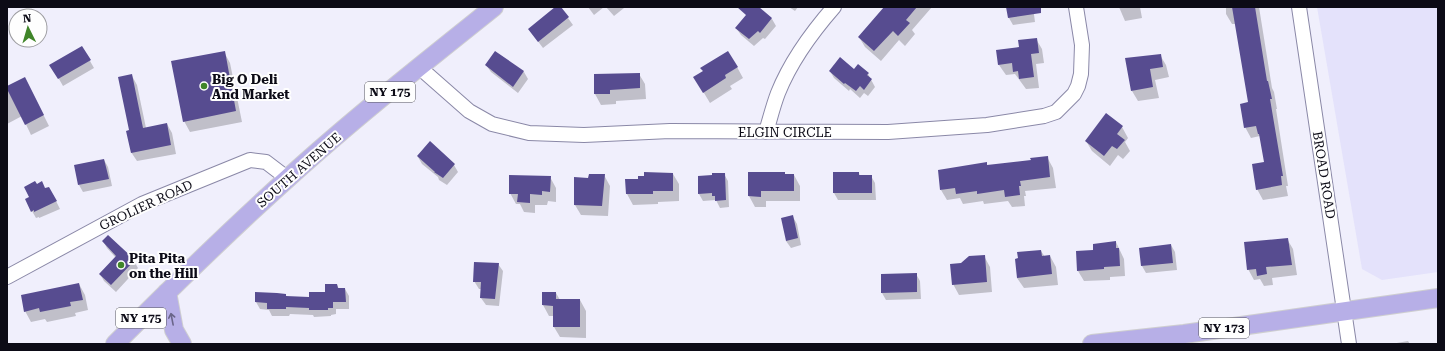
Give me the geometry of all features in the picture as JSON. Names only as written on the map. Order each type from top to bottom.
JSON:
[{"type":"main road","name":"SOUTH AVENUE","points":[[114,344],[287,178],[419,67],[494,7]]},
{"type":"main road","points":[[167,292],[174,330],[182,344]]},
{"type":"main road","name":"NY 173","points":[[1092,344],[1184,334],[1438,298]]},
{"type":"street","points":[[766,132],[778,93],[792,64],[821,22],[834,7]]},
{"type":"street","name":"ELGIN CIRCLE","points":[[419,67],[469,111],[492,124],[529,133],[584,135],[670,131],[888,132],[987,125],[1044,116],[1056,112],[1074,94],[1081,74],[1082,45],[1076,7]]},
{"type":"street","name":"BROAD ROAD","points":[[1299,7],[1350,344]]},
{"type":"street","name":"GROLIER ROAD","points":[[7,276],[142,204],[250,160],[266,162],[287,178]]},
{"type":"shaded area","points":[[1317,7],[1438,7],[1438,272],[1382,280],[1362,269]]},
{"type":"building","points":[[555,7],[561,7],[569,17],[538,42],[528,29]]},
{"type":"building","points":[[737,7],[759,7],[772,18],[760,33],[758,31],[749,39],[735,28],[746,15]]},
{"type":"building","points":[[884,7],[917,7],[906,20],[910,23],[898,36],[893,31],[874,51],[858,37]]},
{"type":"building","points":[[1006,7],[1041,7],[1041,13],[1008,18]]},
{"type":"building","points":[[1232,7],[1255,7],[1267,81],[1272,99],[1270,99],[1283,176],[1281,176],[1282,185],[1256,190],[1252,164],[1264,162],[1256,126],[1244,128],[1240,104],[1248,102]]},
{"type":"building","points":[[1037,38],[1039,53],[1031,54],[1034,77],[1019,79],[1018,71],[1013,72],[1012,63],[998,65],[996,50],[1019,47],[1018,40]]},
{"type":"building","points":[[82,46],[91,60],[58,79],[49,65]]},
{"type":"building","name":"Big O Deli And Market","points":[[225,51],[236,111],[183,122],[171,61]]},
{"type":"building","points":[[495,51],[524,71],[513,87],[485,65]]},
{"type":"building","points":[[728,51],[738,67],[725,75],[726,78],[703,93],[693,77],[703,71],[700,68]]},
{"type":"building","points":[[1161,54],[1163,67],[1150,69],[1153,87],[1131,91],[1125,58]]},
{"type":"building","points":[[840,57],[854,69],[858,64],[869,73],[867,75],[872,79],[864,90],[860,86],[856,91],[845,83],[844,84],[829,71]]},
{"type":"building","points":[[640,73],[640,88],[610,90],[610,94],[594,94],[594,74]]},
{"type":"building","points":[[132,74],[143,128],[167,123],[171,145],[131,153],[126,131],[129,130],[118,77]]},
{"type":"building","points":[[25,77],[44,115],[25,125],[7,89],[7,86]]},
{"type":"building","points":[[1106,113],[1123,126],[1117,134],[1125,140],[1117,149],[1112,146],[1104,156],[1085,141]]},
{"type":"building","points":[[430,141],[455,164],[443,178],[434,172],[417,156]]},
{"type":"building","points":[[1048,156],[1050,177],[1020,181],[1020,195],[1005,197],[1004,190],[977,194],[977,191],[956,194],[955,188],[940,190],[938,170],[987,162],[987,165],[1031,160],[1030,158]]},
{"type":"building","points":[[104,159],[109,179],[78,185],[74,165]]},
{"type":"building","points":[[644,172],[673,173],[673,191],[653,191],[653,194],[626,194],[625,179],[638,179],[638,176],[644,176]]},
{"type":"building","points":[[748,172],[785,172],[785,174],[794,174],[794,191],[761,191],[761,197],[748,196]]},
{"type":"building","points":[[833,172],[859,172],[859,175],[872,175],[872,193],[833,193]]},
{"type":"building","points":[[712,173],[725,173],[726,200],[715,201],[715,196],[712,196],[712,193],[698,194],[698,176],[712,175]]},
{"type":"building","points":[[589,174],[605,174],[602,206],[574,205],[574,177],[588,178]]},
{"type":"building","points":[[509,175],[551,176],[550,192],[542,191],[542,195],[530,194],[530,203],[517,202],[518,194],[509,194]]},
{"type":"building","points":[[35,181],[37,184],[42,181],[45,188],[49,187],[57,201],[31,212],[25,199],[29,197],[24,187]]},
{"type":"building","points":[[793,215],[798,238],[786,241],[781,218]]},
{"type":"building","name":"Pita Pita on the Hill","points":[[108,235],[135,260],[111,285],[99,274],[116,256],[102,241]]},
{"type":"building","points":[[1288,238],[1292,265],[1266,267],[1267,274],[1257,276],[1256,269],[1247,270],[1244,242]]},
{"type":"building","points":[[1116,241],[1116,248],[1119,248],[1120,266],[1077,271],[1076,251],[1093,250],[1093,244]]},
{"type":"building","points":[[1171,244],[1173,263],[1141,266],[1139,248]]},
{"type":"building","points":[[1041,250],[1042,256],[1050,255],[1052,274],[1017,278],[1015,259],[1018,258],[1017,252]]},
{"type":"building","points":[[985,255],[987,282],[952,285],[950,264],[961,263],[969,256]]},
{"type":"building","points":[[474,262],[499,263],[495,299],[480,298],[481,282],[473,282]]},
{"type":"building","points":[[917,273],[917,292],[881,293],[881,274]]},
{"type":"building","points":[[79,283],[83,300],[70,302],[71,306],[40,312],[39,308],[24,312],[21,295]]},
{"type":"building","points":[[325,284],[337,284],[338,288],[345,288],[346,302],[333,302],[333,308],[328,308],[328,310],[309,310],[309,308],[286,307],[286,309],[267,309],[267,303],[255,302],[255,292],[309,297],[309,292],[325,292]]},
{"type":"building","points":[[542,292],[556,292],[556,299],[580,299],[580,327],[553,327],[553,306],[542,305]]},
{"type":"place","name":"Big O Deli And Market","points":[[204,86]]},
{"type":"place","name":"Pita Pita on the Hill","points":[[121,265]]}]
